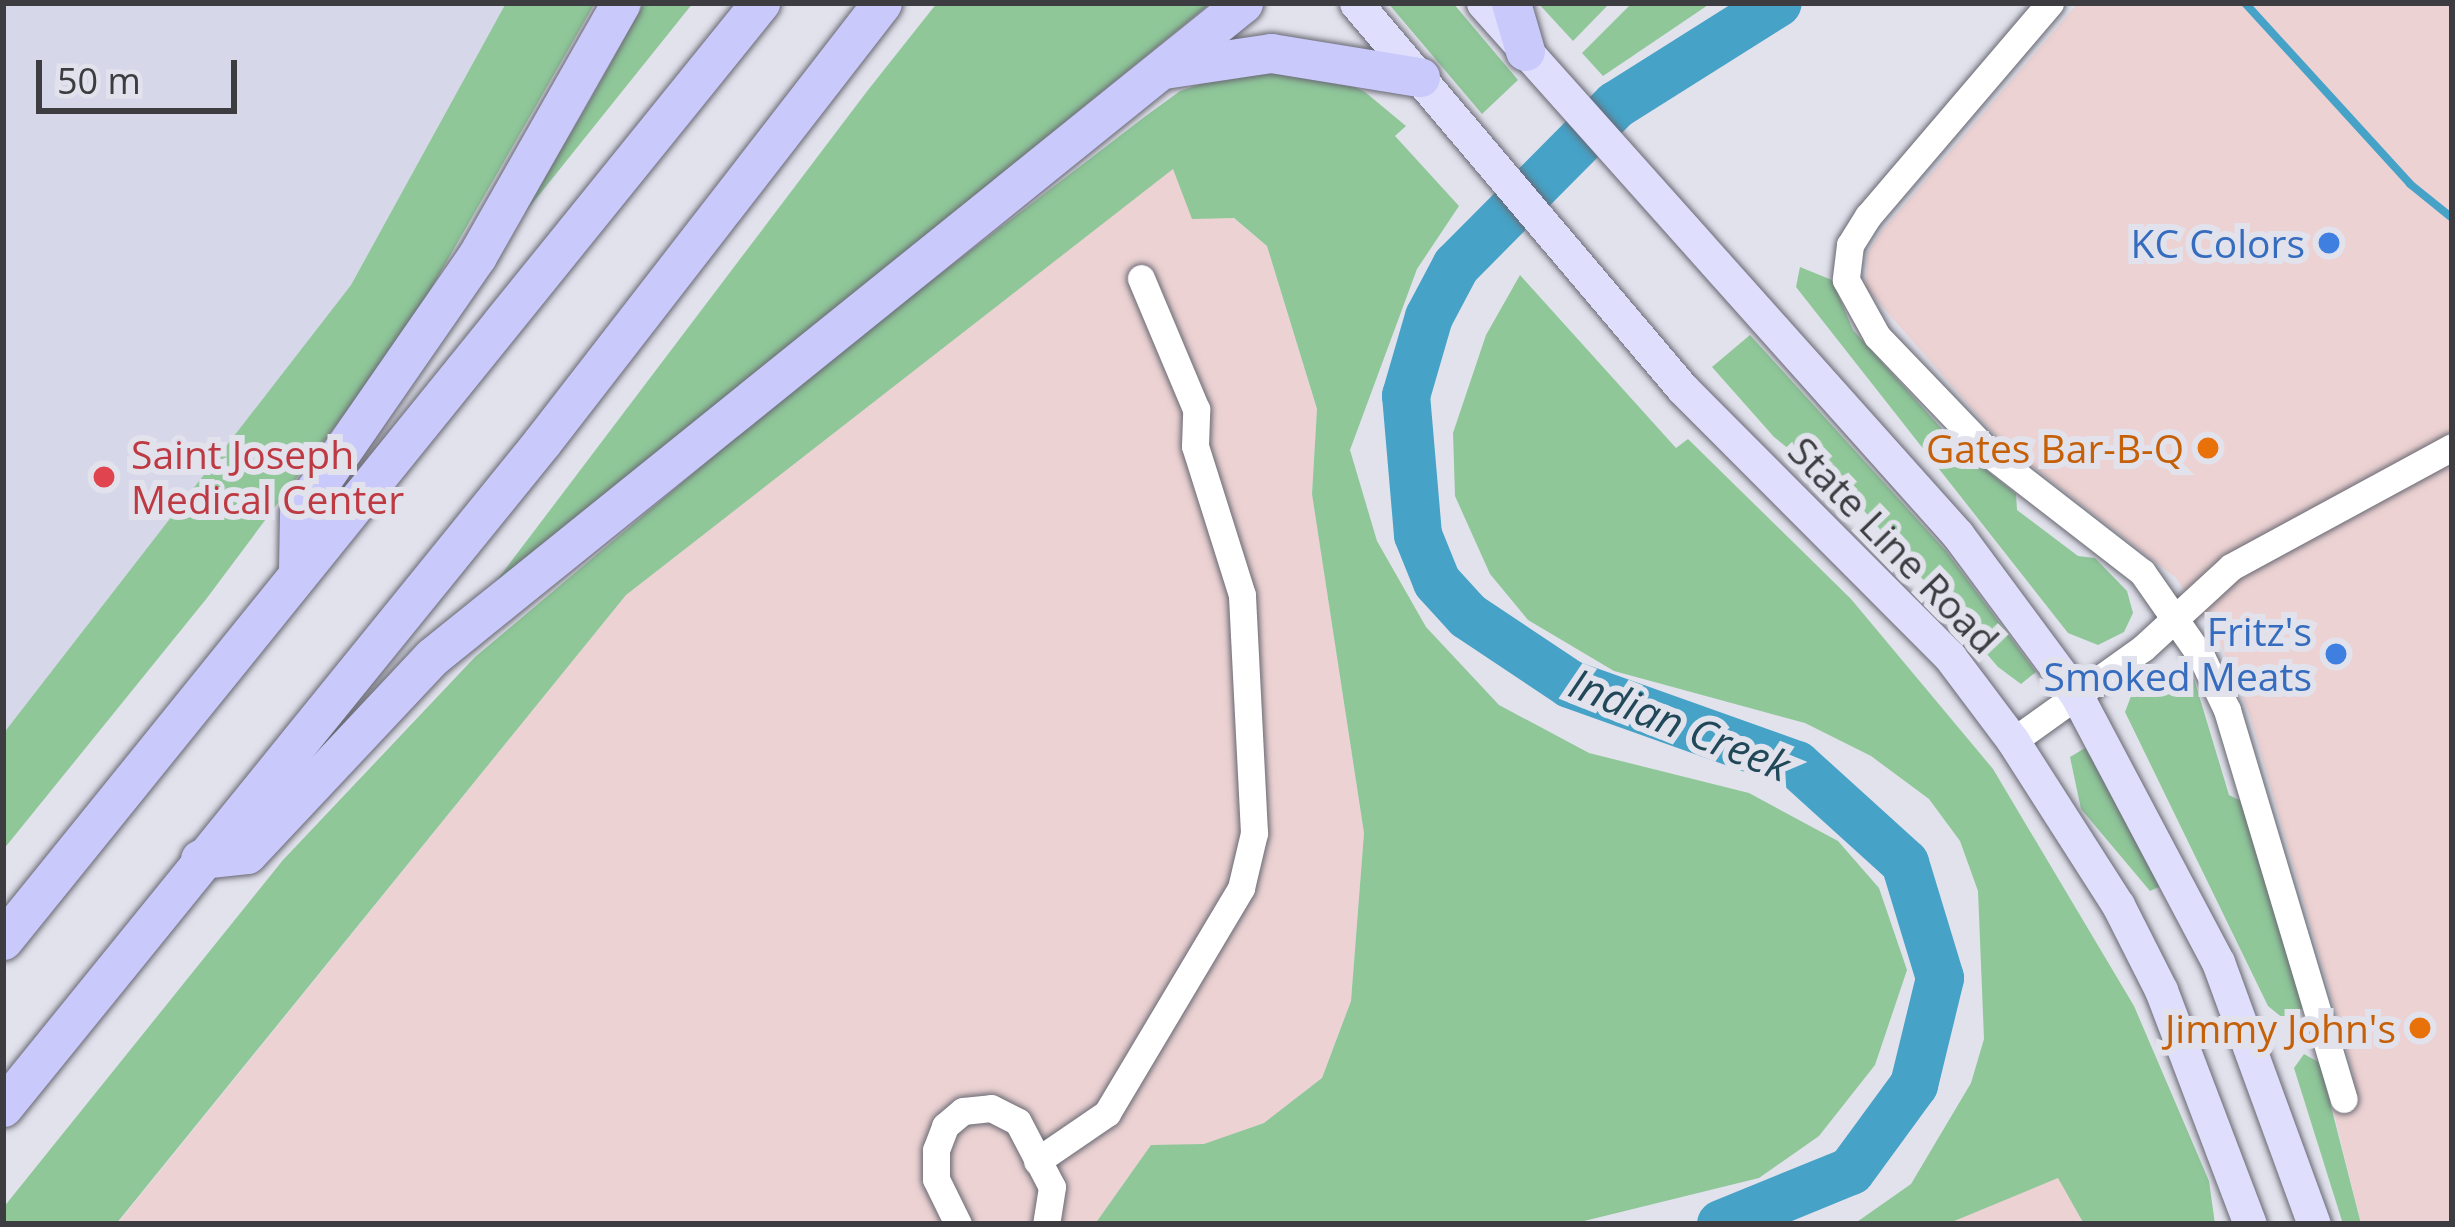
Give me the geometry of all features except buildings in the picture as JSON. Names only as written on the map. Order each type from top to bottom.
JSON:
[{"type":"highway","points":[[298,571],[299,512],[477,256],[622,3]]},
{"type":"highway","points":[[3,940],[760,3]]},
{"type":"highway","points":[[3,1107],[514,478],[882,3]]},
{"type":"highway","points":[[200,859],[247,854],[432,657],[1243,3]]},
{"type":"highway","points":[[1510,3],[1525,51]]},
{"type":"highway","points":[[1159,70],[1271,53],[1420,76]]},
{"type":"main road","name":"State Line Road","points":[[1356,3],[1682,388],[1950,657],[2013,741],[2118,905],[2161,990],[2250,1224]]},
{"type":"main road","name":"State Line Road","points":[[1483,3],[1765,311],[1958,536],[2078,696],[2218,962],[2314,1224]]},
{"type":"street","points":[[2050,3],[1868,217],[1850,244],[1846,280],[1877,336],[1991,454],[2142,572],[2175,618],[2228,710],[2344,1099]]},
{"type":"street","points":[[1037,1161],[1107,1113],[1241,888],[1254,833],[1242,595],[1195,446],[1196,409],[1142,278]]},
{"type":"street","points":[[2013,741],[2078,696],[2231,567],[2452,447]]},
{"type":"street","points":[[958,1224],[936,1179],[936,1150],[945,1126],[963,1111],[991,1108],[1018,1122],[1052,1187],[1046,1224]]},
{"type":"shaded area","name":"Saint Joseph Medical Center","points":[[3,3],[506,3],[351,285],[3,734]]},
{"type":"shaded area","points":[[2078,3],[2452,3],[2452,1224],[2361,1224],[2328,1089],[2354,1076],[2250,716],[2219,641],[2176,578],[2001,442],[1866,288],[1867,254],[1880,233]]},
{"type":"shaded area","points":[[1173,168],[1267,246],[1317,410],[1312,494],[1364,833],[1351,1001],[1322,1078],[1264,1123],[1204,1145],[1151,1145],[1095,1224],[117,1224],[626,595]]},
{"type":"shaded area","points":[[2069,1148],[2109,1224],[1935,1224]]},
{"type":"green space","points":[[506,3],[595,3],[408,329],[207,598],[3,850],[3,734],[351,285]]},
{"type":"green space","points":[[644,3],[693,3],[523,215],[589,102]]},
{"type":"green space","points":[[937,3],[1211,3],[488,592],[868,90]]},
{"type":"green space","points":[[1388,3],[1453,3],[1518,80],[1482,114]]},
{"type":"green space","points":[[1538,3],[1610,3],[1573,41]]},
{"type":"green space","points":[[1632,3],[1711,3],[1603,76],[1582,53]]},
{"type":"green space","points":[[1256,65],[1337,79],[1365,92],[1406,126],[1395,136],[1459,206],[1417,269],[1350,450],[1377,541],[1426,627],[1499,705],[1589,753],[1749,793],[1838,841],[1879,888],[1907,970],[1875,1065],[1819,1136],[1759,1178],[1572,1224],[1095,1224],[1151,1145],[1204,1144],[1264,1123],[1322,1078],[1351,1001],[1364,833],[1312,494],[1317,409],[1267,246],[1234,218],[1192,219],[1173,169],[626,595],[116,1224],[3,1224],[3,1208],[283,860],[475,657],[828,360],[1143,118],[1180,91]]},
{"type":"green space","points":[[1800,267],[1832,280],[1853,330],[1960,449],[2016,494],[2017,510],[2078,556],[2095,558],[2127,591],[2133,613],[2124,632],[2098,645],[2068,633],[1796,287]]},
{"type":"green space","points":[[1520,275],[1676,448],[1688,439],[1851,599],[1993,769],[2134,1006],[2209,1181],[2215,1224],[2084,1224],[2058,1178],[1947,1224],[1854,1224],[1911,1184],[1971,1083],[1984,1039],[1978,891],[1960,841],[1929,799],[1871,756],[1805,723],[1614,671],[1528,620],[1490,574],[1455,496],[1453,433],[1486,335]]},
{"type":"green space","points":[[1750,335],[1946,551],[2036,672],[2021,684],[1998,667],[1860,506],[1774,437],[1712,367]]},
{"type":"green space","points":[[2177,667],[2194,679],[2229,795],[2243,802],[2303,1008],[2284,1019],[2268,1006],[2125,712],[2136,683]]},
{"type":"green space","points":[[2085,748],[2163,885],[2150,891],[2081,809],[2070,757]]},
{"type":"green space","points":[[2304,1054],[2320,1063],[2361,1224],[2342,1221],[2294,1068]]},
{"type":"waterway","name":"Indian Creek","points":[[1721,1224],[1851,1171],[1914,1085],[1940,978],[1905,863],[1797,765],[1570,684],[1468,616],[1437,582],[1418,535],[1406,396],[1429,317],[1456,266],[1616,105],[1778,3]]},
{"type":"waterway","points":[[2245,3],[2410,184],[2452,218]]},
{"type":"place","name":"KC Colors","points":[[2329,243]]},
{"type":"place","name":"Gates Bar-B-Q","points":[[2208,448]]},
{"type":"place","name":"Saint Joseph Medical Center","points":[[104,477]]},
{"type":"place","name":"Fritz's Smoked Meats","points":[[2336,654]]},
{"type":"place","name":"Jimmy John's","points":[[2420,1028]]}]
